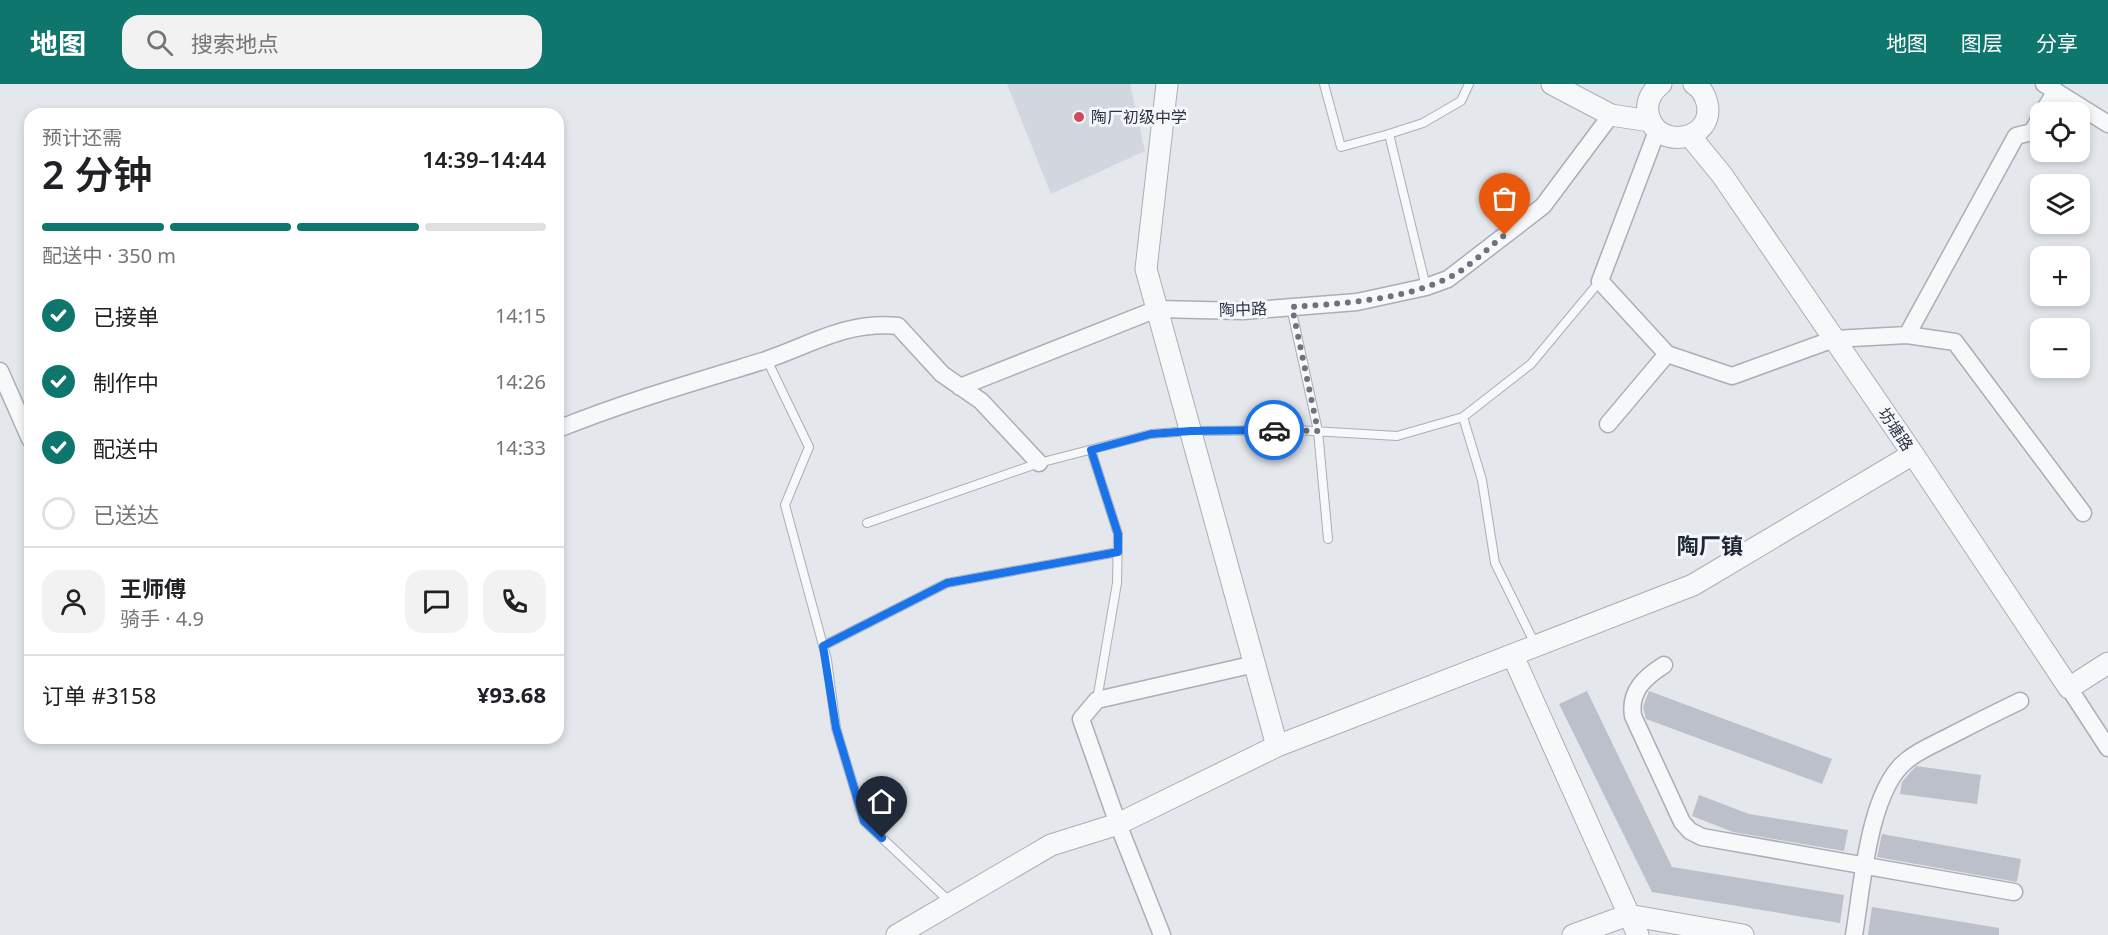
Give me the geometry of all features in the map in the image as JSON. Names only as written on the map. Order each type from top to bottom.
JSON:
[{"type":"street","points":[[1167,84],[1146,269],[1277,746]]},
{"type":"street","points":[[1552,84],[1611,115],[1654,126],[1667,137],[1679,139],[1690,136],[1700,129],[1706,119],[1708,107],[1705,96],[1694,84]]},
{"type":"street","points":[[1661,84],[1649,98],[1647,110],[1654,126],[1600,281],[1666,354],[1732,376],[1834,339],[1907,335],[1955,342],[2083,513]]},
{"type":"street","points":[[2050,88],[2108,124]]},
{"type":"street","name":"陶中路","points":[[960,387],[1157,309],[1243,311],[1357,302],[1426,287],[1448,279],[1543,206],[1611,115]]},
{"type":"street","points":[[1907,335],[2016,136],[2030,132]]},
{"type":"street","name":"坊塘路","points":[[1690,136],[1722,175],[1913,454],[2069,688]]},
{"type":"street","points":[[564,426],[606,409],[766,360],[831,333],[875,324],[898,326],[942,374],[981,401],[1039,464]]},
{"type":"street","points":[[1608,424],[1666,354]]},
{"type":"street","points":[[0,371],[24,425]]},
{"type":"street","points":[[897,935],[1051,845],[1118,825],[1277,746],[1692,585],[1913,454]]},
{"type":"street","points":[[1513,656],[1638,935]]},
{"type":"street","points":[[2108,663],[2069,688],[2108,748]]},
{"type":"street","points":[[1162,935],[1118,825],[1081,719],[1097,700],[1255,664]]},
{"type":"street","points":[[1664,665],[1646,676],[1640,684],[1632,708],[1633,717],[1682,822],[1690,831],[1702,837],[2014,892]]},
{"type":"street","points":[[1854,935],[1878,808],[1889,783],[1904,762],[2020,701]]},
{"type":"street","points":[[1573,935],[1628,915],[1743,935]]},
{"type":"lane","points":[[1324,84],[1341,147],[1423,123],[1461,101],[1469,84]]},
{"type":"lane","points":[[1389,134],[1426,287]]},
{"type":"lane","points":[[867,523],[1039,464],[1151,434],[1191,431],[1318,431],[1397,436],[1463,417],[1532,364],[1600,281]]},
{"type":"lane","points":[[1292,307],[1318,431],[1328,539]]},
{"type":"lane","points":[[766,360],[808,447],[785,505],[823,646],[836,728],[864,821],[951,903]]},
{"type":"lane","points":[[1463,417],[1482,480],[1495,563],[1536,646]]},
{"type":"lane","points":[[1091,450],[1118,534],[1117,583],[1097,700]]},
{"type":"lane","points":[[823,646],[947,583],[1118,552]]},
{"type":"shaded area","name":"陶厂初级中学","points":[[1007,84],[1130,84],[1145,151],[1051,194]]},
{"type":"building","points":[[1587,691],[1672,867],[1844,895],[1840,923],[1652,892],[1559,704]]},
{"type":"building","points":[[1649,691],[1832,759],[1822,784],[1646,719],[1643,707]]},
{"type":"building","points":[[1916,766],[1981,775],[1977,804],[1900,794],[1902,782]]},
{"type":"building","points":[[1699,795],[1749,814],[1848,830],[1844,851],[1733,832],[1692,816]]},
{"type":"building","points":[[1882,834],[2021,859],[2017,882],[1877,857]]},
{"type":"building","points":[[1872,907],[1999,928],[1999,935],[1868,935]]},
{"type":"way so far","points":[[1274,430],[1318,431],[1292,307],[1357,302],[1426,287],[1448,279],[1505,235]]},
{"type":"place","name":"陶厂初级中学","points":[[1079,117]]},
{"type":"district","name":"陶厂镇","points":[[1710,546]]},
{"type":"route","points":[[882,838],[864,821],[836,728],[823,646],[947,583],[1118,552],[1118,534],[1091,450],[1151,434],[1274,430]]}]
